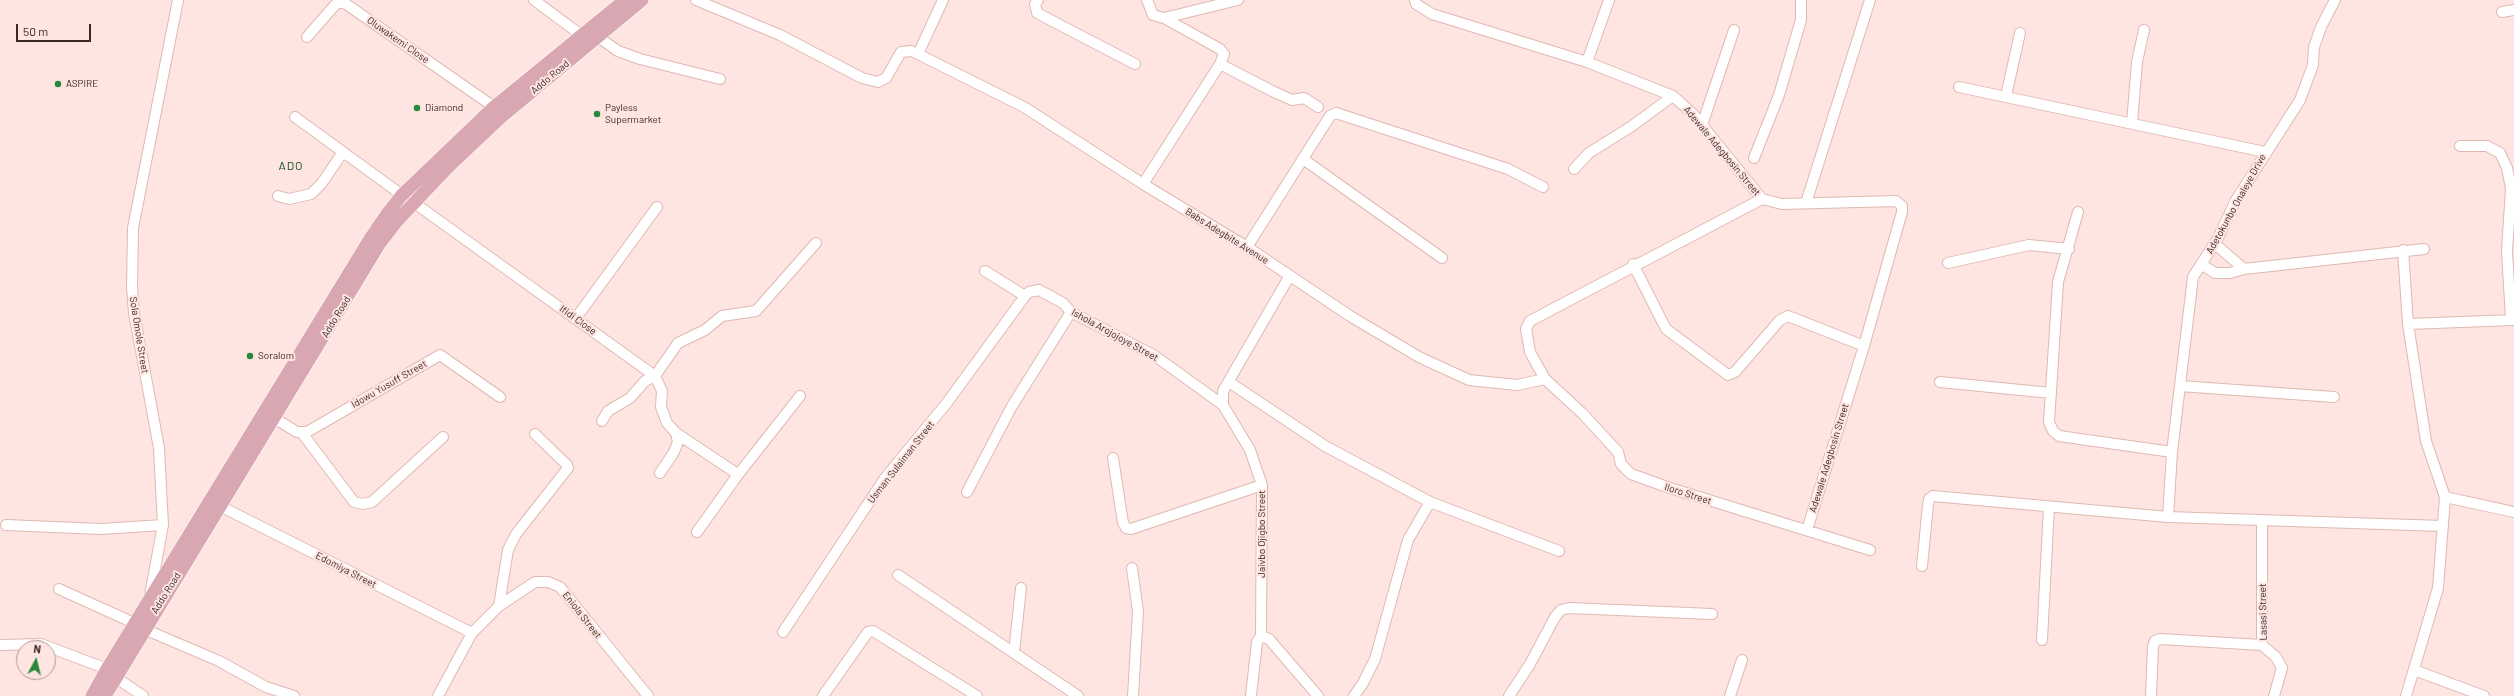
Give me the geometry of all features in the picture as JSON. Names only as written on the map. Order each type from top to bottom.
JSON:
[{"type":"main road","name":"Addo Road","points":[[139,626],[149,599],[290,372],[370,239],[494,107],[625,0]]},
{"type":"main road","name":"Addo Road","points":[[92,696],[111,673],[139,626],[220,506],[408,198],[500,118],[642,0]]},
{"type":"main road","name":"Addo Road","points":[[105,696],[111,673]]},
{"type":"street","name":"Sola Omole Street","points":[[149,599],[163,525],[159,448],[134,313],[132,265],[134,228],[178,0]]},
{"type":"street","points":[[534,0],[581,35]]},
{"type":"street","points":[[696,0],[780,35],[870,81],[878,82],[886,78],[901,52],[911,51],[918,54],[942,0]]},
{"type":"street","points":[[1038,0],[1035,4],[1037,13],[1135,64]]},
{"type":"street","points":[[1143,184],[1220,64],[1224,54],[1220,50],[1164,18],[1153,15],[1147,0]]},
{"type":"street","points":[[1164,18],[1238,0]]},
{"type":"street","name":"Adewale Adegbosin Street","points":[[1415,0],[1416,4],[1432,14],[1587,62],[1673,96],[1702,125],[1762,199],[1782,204],[1896,201],[1902,206],[1902,212],[1864,346],[1807,530]]},
{"type":"street","points":[[1587,62],[1609,0]]},
{"type":"street","points":[[1754,158],[1779,95],[1801,20],[1801,0]]},
{"type":"street","points":[[1806,203],[1870,0]]},
{"type":"street","name":"Adetokunbo Onaleye Drive","points":[[2168,517],[2172,452],[2190,291],[2193,277],[2215,244],[2236,200],[2265,152],[2300,100],[2313,65],[2316,40],[2335,0]]},
{"type":"street","name":"Oluwakemi Close","points":[[308,37],[335,5],[340,2],[346,4],[494,107]]},
{"type":"street","points":[[2502,12],[2514,10]]},
{"type":"street","points":[[1702,125],[1734,30]]},
{"type":"street","points":[[2132,123],[2137,62],[2144,30]]},
{"type":"street","points":[[2006,96],[2020,33]]},
{"type":"street","points":[[598,37],[618,51],[640,59],[720,79]]},
{"type":"street","name":"Babs Adegbite Avenue","points":[[918,54],[1024,107],[1143,184],[1247,247],[1289,277],[1419,357],[1469,380],[1517,385],[1545,379]]},
{"type":"street","points":[[1220,64],[1292,100],[1304,98],[1318,107]]},
{"type":"street","points":[[1959,87],[2265,152]]},
{"type":"street","points":[[1574,169],[1589,153],[1632,126],[1673,96]]},
{"type":"street","points":[[1247,247],[1330,116],[1336,113],[1508,169],[1543,187]]},
{"type":"street","name":"Ifidi Close","points":[[295,117],[655,376]]},
{"type":"street","points":[[2408,324],[2513,320],[2507,251],[2511,188],[2507,168],[2500,153],[2487,146],[2460,146]]},
{"type":"street","points":[[278,196],[289,199],[311,194],[322,183],[343,152]]},
{"type":"street","points":[[1303,159],[1442,258]]},
{"type":"street","name":"Iloro Street","points":[[1762,199],[1633,264],[1530,321],[1526,329],[1530,352],[1545,379],[1583,414],[1618,452],[1621,464],[1631,474],[1670,488],[1870,550]]},
{"type":"street","points":[[576,318],[657,207]]},
{"type":"street","points":[[2078,212],[2069,249],[2058,282],[2049,422],[2053,431],[2059,436],[2172,452]]},
{"type":"street","points":[[602,421],[608,411],[630,398],[645,382],[655,376],[678,343],[693,338],[722,316],[756,311],[816,243]]},
{"type":"street","points":[[2215,244],[2244,269]]},
{"type":"street","points":[[1948,263],[2029,245],[2069,249]]},
{"type":"street","points":[[2201,264],[2215,273],[2230,273],[2244,269],[2403,250],[2424,249]]},
{"type":"street","points":[[2403,250],[2408,324],[2426,441],[2445,497],[2438,588],[2406,696]]},
{"type":"street","points":[[1633,264],[1666,329],[1728,375],[1735,372],[1780,320],[1788,316],[1864,346]]},
{"type":"street","points":[[985,271],[1025,296]]},
{"type":"street","points":[[1223,405],[1223,391],[1289,277]]},
{"type":"street","name":"Ishola Arojojoye Street","points":[[1025,296],[1029,292],[1039,290],[1063,303],[1071,312],[1155,356],[1223,405]]},
{"type":"street","name":"Usman Sulaiman Street","points":[[783,632],[885,478],[946,404],[1025,296]]},
{"type":"street","points":[[967,492],[1012,406],[1071,312]]},
{"type":"street","name":"Idowu Yusuff Street","points":[[302,433],[440,356],[446,358],[500,397]]},
{"type":"street","points":[[655,376],[662,391],[661,407],[668,423],[676,433],[733,471],[737,476]]},
{"type":"street","points":[[1229,382],[1325,446],[1430,502],[1558,551]]},
{"type":"street","points":[[1940,382],[2051,393]]},
{"type":"street","points":[[2180,386],[2334,397]]},
{"type":"street","points":[[697,532],[737,476],[800,396]]},
{"type":"street","name":"Jaivbo Ojigbo Street","points":[[1223,405],[1250,450],[1262,485],[1261,636],[1257,642],[1251,696]]},
{"type":"street","points":[[274,418],[302,433],[354,502],[363,504],[372,502],[443,437]]},
{"type":"street","points":[[660,472],[674,452],[678,442],[676,433]]},
{"type":"street","points":[[438,696],[472,634],[500,606],[508,550],[516,534],[568,468],[567,464],[535,434]]},
{"type":"street","points":[[1113,458],[1123,523],[1126,528],[1131,529],[1262,485]]},
{"type":"street","points":[[1922,566],[1929,499],[1934,496],[2168,517],[2443,526]]},
{"type":"street","points":[[2445,497],[2514,512]]},
{"type":"street","points":[[1354,696],[1363,683],[1375,659],[1408,540],[1430,502]]},
{"type":"street","name":"Edomiya Street","points":[[220,506],[472,634]]},
{"type":"street","points":[[2042,640],[2049,507]]},
{"type":"street","name":"Lasasi Street","points":[[2262,521],[2262,645],[2276,657],[2282,668],[2274,696]]},
{"type":"street","points":[[6,525],[101,529],[163,525]]},
{"type":"street","points":[[1132,568],[1138,612],[1133,696]]},
{"type":"street","points":[[898,574],[1078,696]]},
{"type":"street","name":"Eniola Street","points":[[500,606],[535,582],[548,582],[560,587],[648,696]]},
{"type":"street","points":[[58,588],[219,661],[266,687],[294,696]]},
{"type":"street","points":[[1014,652],[1021,588]]},
{"type":"street","points":[[1509,696],[1530,664],[1555,617],[1561,610],[1569,608],[1712,614]]},
{"type":"street","points":[[823,696],[868,632],[873,631],[976,696]]},
{"type":"street","points":[[1261,636],[1269,639],[1318,696]]},
{"type":"street","points":[[2151,696],[2153,646],[2155,641],[2262,645]]},
{"type":"street","points":[[0,645],[41,644],[111,673],[143,696]]},
{"type":"street","points":[[1730,696],[1742,660]]},
{"type":"street","points":[[2414,670],[2484,696]]},
{"type":"place","name":"ASPIRE","points":[[58,84]]},
{"type":"place","name":"Diamond","points":[[417,108]]},
{"type":"place","name":"Payless Supermarket","points":[[597,114]]},
{"type":"place","name":"Soralom","points":[[250,356]]},
{"type":"district","name":"ADO","points":[[291,166]]}]
